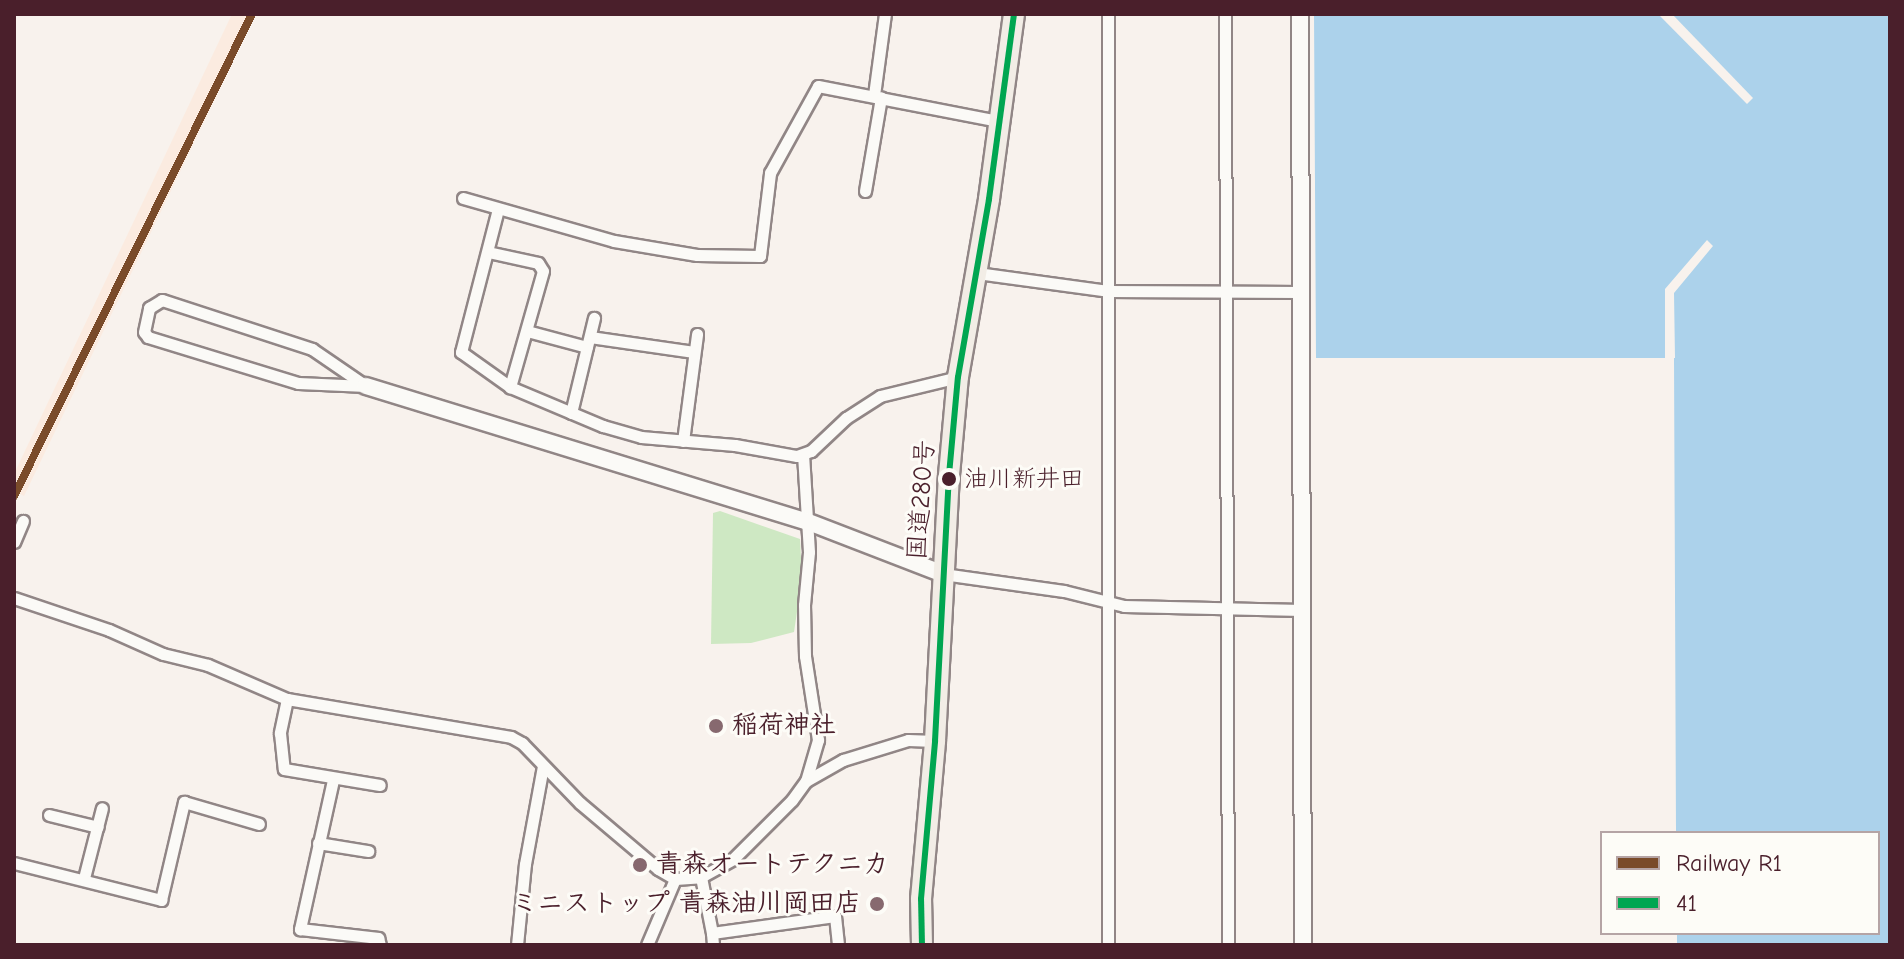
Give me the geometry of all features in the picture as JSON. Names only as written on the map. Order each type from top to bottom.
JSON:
[{"type":"highway","name":"国道280号","points":[[922,945],[921,899],[935,741],[943,574],[958,377],[977,273],[1014,14]]},
{"type":"street","points":[[865,191],[885,14]]},
{"type":"street","points":[[1108,14],[1108,945]]},
{"type":"street","points":[[1225,14],[1228,945]]},
{"type":"street","points":[[1300,14],[1303,945]]},
{"type":"street","points":[[463,198],[625,243],[697,255],[760,256],[770,173],[818,86],[998,121]]},
{"type":"street","points":[[498,209],[461,352],[510,387],[571,413],[641,437],[803,455],[846,418],[880,396],[958,377]]},
{"type":"street","points":[[488,252],[538,263],[543,271],[510,387]]},
{"type":"street","points":[[977,273],[1108,291],[1300,292]]},
{"type":"street","points":[[366,386],[312,349],[162,300],[149,308],[144,332],[148,337],[298,383],[366,386],[806,521],[943,574],[1064,591],[1110,603],[1302,610]]},
{"type":"street","points":[[571,413],[594,318]]},
{"type":"street","points":[[527,331],[588,342],[694,352]]},
{"type":"street","points":[[683,441],[697,334]]},
{"type":"street","points":[[803,455],[809,552],[804,605],[805,656],[818,740],[806,781]]},
{"type":"street","points":[[14,542],[23,521]]},
{"type":"street","points":[[14,598],[109,630],[163,654],[208,665],[287,699],[511,737],[522,743],[614,834],[675,879],[701,877],[733,859],[806,781],[843,760],[908,740],[935,741]]},
{"type":"street","points":[[287,699],[280,733],[284,769],[333,780],[380,785]]},
{"type":"street","points":[[517,945],[525,864],[543,766]]},
{"type":"street","points":[[333,780],[300,929],[378,938],[380,945]]},
{"type":"street","points":[[14,863],[84,878],[161,900],[184,802],[259,824]]},
{"type":"street","points":[[84,878],[102,808]]},
{"type":"street","points":[[49,815],[98,827]]},
{"type":"street","points":[[318,843],[368,851]]},
{"type":"street","points":[[701,877],[712,939],[835,916],[838,945]]},
{"type":"street","points":[[647,945],[675,879]]},
{"type":"shaded area","points":[[232,14],[256,14],[24,496],[14,491],[14,474]]},
{"type":"green space","points":[[720,511],[800,539],[802,578],[794,632],[751,643],[711,644],[713,513]]},
{"type":"water","points":[[1314,14],[1890,14],[1890,945],[1677,945],[1677,935],[1880,935],[1880,831],[1676,831],[1674,358],[1316,358]]},
{"type":"pier","points":[[1658,14],[1672,14],[1753,98],[1747,104]]},
{"type":"pier","points":[[1707,240],[1713,246],[1674,293],[1675,358],[1665,358],[1665,289]]},
{"type":"rail line","name":"R1","points":[[14,496],[252,14]]},
{"type":"transit line","name":"41","points":[[922,945],[921,899],[935,741],[949,475],[958,377],[989,199],[1014,14]]},
{"type":"place","name":"油川新井田","points":[[949,479]]},
{"type":"place","name":"稲荷神社","points":[[716,726]]},
{"type":"place","name":"青森オートテクニカ","points":[[640,865]]},
{"type":"place","name":"ミニストップ 青森油川岡田店","points":[[877,904]]}]
